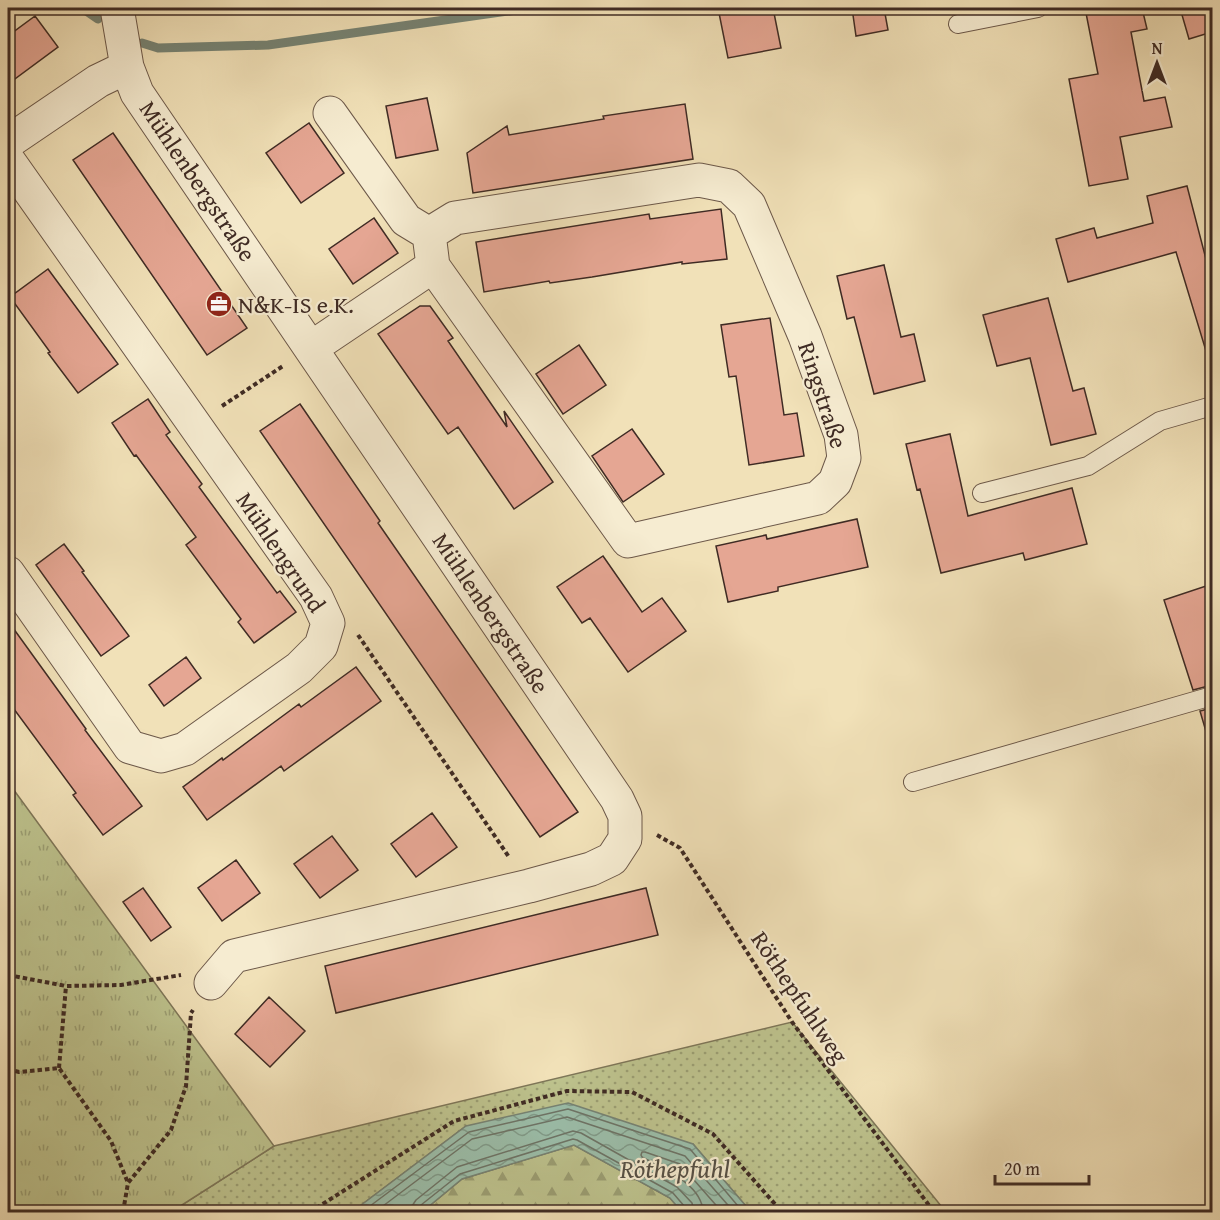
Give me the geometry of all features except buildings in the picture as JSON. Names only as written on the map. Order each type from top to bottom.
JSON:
[{"type":"street","name":"Mühlenbergstraße","points":[[117,8],[127,67],[137,93],[617,799],[625,816]]},
{"type":"street","points":[[8,142],[98,81],[127,67]]},
{"type":"street","points":[[330,113],[406,220],[429,234]]},
{"type":"street","name":"Mühlengrund","points":[[8,160],[316,597],[328,623],[321,646],[299,668],[185,749],[161,756],[130,747],[8,573]]},
{"type":"street","name":"Ringstraße","points":[[699,180],[729,186],[749,205],[805,336],[841,435],[844,458],[835,482],[818,498],[628,541],[433,266],[429,234],[455,218],[699,180]]},
{"type":"street","points":[[311,348],[433,266]]},
{"type":"street","points":[[211,983],[234,956],[529,886],[591,869],[612,859],[625,839],[625,816]]},
{"type":"lane","points":[[957,24],[1038,8]]},
{"type":"lane","points":[[982,493],[1088,466],[1160,421],[1212,406]]},
{"type":"lane","points":[[913,782],[1212,696]]},
{"type":"path","points":[[194,424],[311,348]]},
{"type":"path","points":[[328,623],[356,631],[529,886]]},
{"type":"path","name":"Röthepfuhlweg","points":[[625,816],[680,848],[792,1022],[934,1212]]},
{"type":"path","points":[[8,975],[66,986],[121,985],[183,975],[211,983],[191,1013],[186,1086],[171,1130],[128,1183],[123,1212]]},
{"type":"path","points":[[66,986],[59,1068],[111,1141],[128,1183]]},
{"type":"path","points":[[8,1069],[19,1072],[59,1068]]},
{"type":"path","points":[[310,1212],[454,1121],[567,1091],[632,1092],[713,1134],[782,1212]]},
{"type":"green space","points":[[8,782],[274,1146],[171,1212],[16,1212],[8,1201]]},
{"type":"green space","points":[[792,1022],[946,1212],[751,1212],[693,1144],[466,1126],[352,1212],[171,1212],[274,1146]]},
{"type":"green space","points":[[574,1145],[670,1198],[682,1212],[422,1212],[462,1179]]},
{"type":"water","name":"Röthepfuhl","points":[[568,1103],[693,1144],[751,1212],[682,1212],[670,1198],[574,1145],[462,1179],[422,1212],[352,1212],[466,1126]]},
{"type":"waterway","points":[[82,8],[98,19]]},
{"type":"waterway","points":[[142,43],[158,48],[268,45],[530,8]]},
{"type":"place","name":"N&K-IS e.K.","points":[[219,304]]}]
